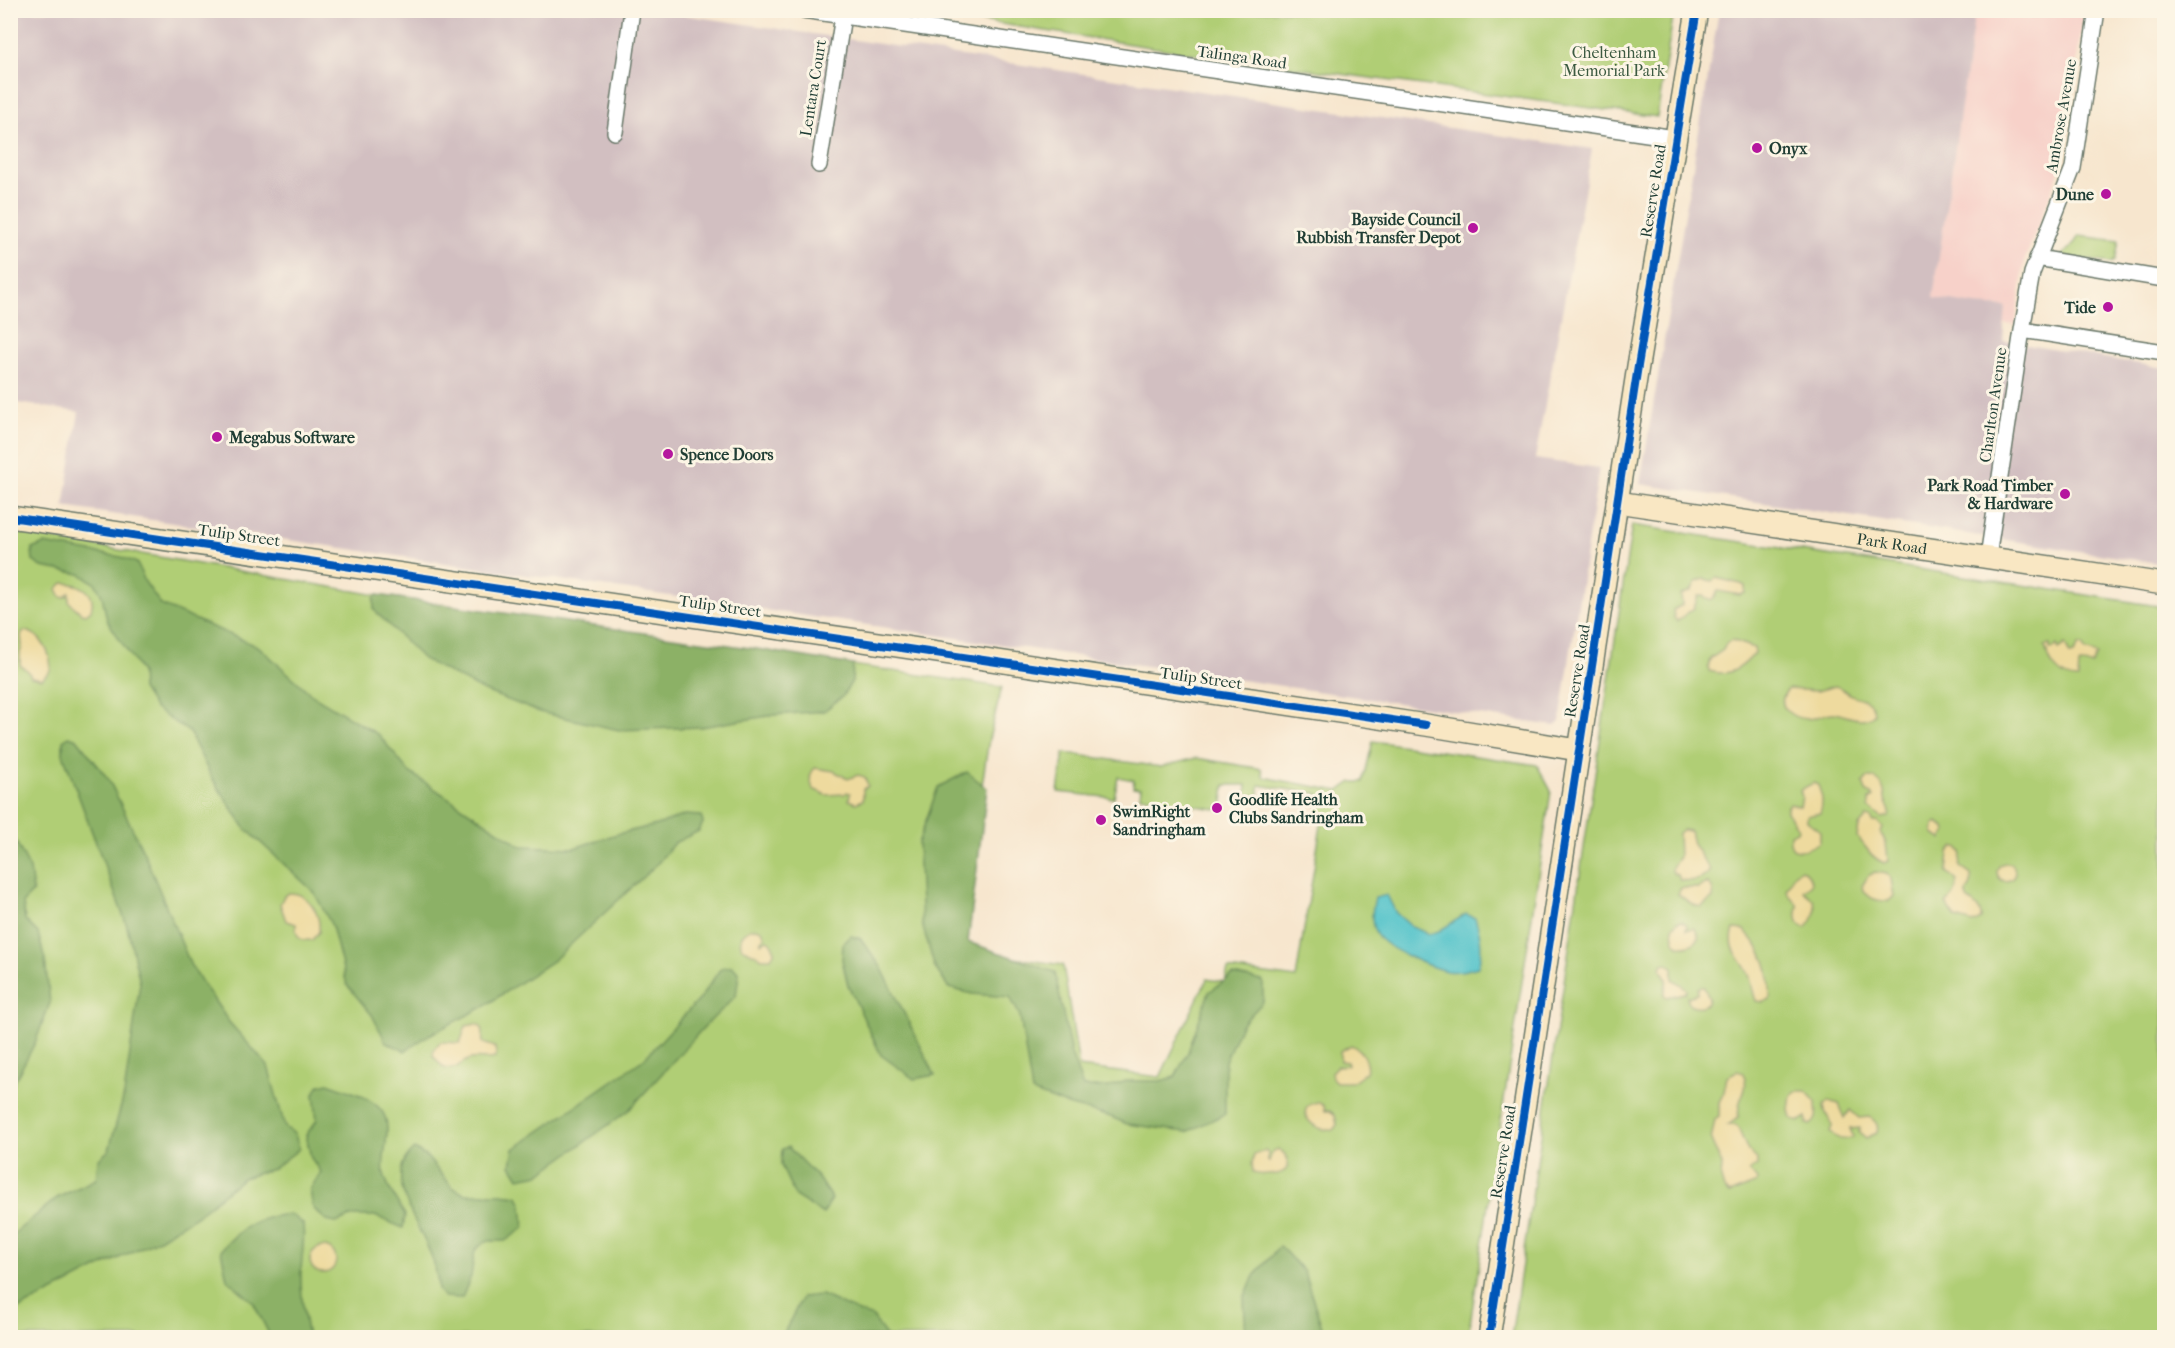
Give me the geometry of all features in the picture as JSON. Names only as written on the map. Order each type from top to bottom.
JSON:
[{"type":"street","points":[[615,132],[632,10]]},
{"type":"street","name":"Talinga Road","points":[[803,10],[1675,138]]},
{"type":"street","name":"Reserve Road","points":[[1489,1338],[1578,750],[1697,10]]},
{"type":"street","name":"Ambrose Avenue","points":[[2022,330],[2029,284],[2037,258],[2073,168],[2097,10]]},
{"type":"street","name":"Lentara Court","points":[[819,165],[843,16]]},
{"type":"street","points":[[2037,258],[2164,279]]},
{"type":"street","name":"Charlton Avenue","points":[[1988,557],[2022,330],[2164,352]]},
{"type":"street","name":"Park Road","points":[[1617,502],[2164,584]]},
{"type":"street","name":"Tulip Street","points":[[10,517],[912,648],[1578,750]]},
{"type":"shaded area","points":[[650,10],[1592,149],[1535,459],[1599,468],[1560,722],[1555,726],[64,507],[79,412],[11,402],[10,46],[16,11]]},
{"type":"shaded area","points":[[1719,11],[1975,11],[1933,298],[1975,305],[2006,307],[2003,341],[2164,368],[2164,564],[1640,484]]},
{"type":"shaded area","points":[[1975,11],[2084,11],[2061,166],[2025,259],[2015,325],[2004,324],[2006,307],[1975,305],[1933,298]]},
{"type":"green space","name":"Cheltenham Memorial Park","points":[[917,11],[1674,11],[1657,117],[1202,55]]},
{"type":"green space","points":[[2079,236],[2119,241],[2115,261],[2111,263],[2060,256],[2071,248]]},
{"type":"green space","points":[[1632,525],[2164,607],[2164,1337],[1511,1338]]},
{"type":"green space","points":[[10,531],[377,595],[1002,687],[989,739],[957,950],[1063,965],[1079,1067],[1160,1077],[1207,979],[1225,982],[1228,969],[1296,978],[1323,813],[1318,812],[1319,794],[1259,785],[1259,796],[1246,795],[1247,785],[1225,785],[1222,810],[1162,799],[1164,806],[1156,805],[1157,799],[1140,796],[1141,788],[1133,787],[1134,780],[1118,777],[1114,798],[1058,792],[1064,753],[1161,767],[1196,758],[1262,769],[1263,777],[1339,791],[1352,782],[1363,782],[1373,741],[1537,765],[1551,791],[1468,1337],[11,1337]]},
{"type":"green space","points":[[44,544],[121,557],[137,563],[145,582],[161,605],[259,647],[312,695],[379,735],[409,772],[521,846],[574,848],[685,815],[701,816],[703,823],[699,831],[674,843],[657,864],[554,960],[483,1007],[429,1035],[405,1051],[386,1042],[372,1015],[347,985],[332,926],[314,892],[245,828],[212,778],[189,732],[154,708],[142,689],[141,672],[107,620],[102,596],[95,583],[80,574],[42,567],[33,561],[32,549]]},
{"type":"green space","points":[[377,595],[757,649],[853,665],[852,681],[843,696],[824,711],[774,715],[701,727],[619,730],[539,712],[482,690],[423,659],[374,610],[374,598]]},
{"type":"green space","points":[[69,736],[77,739],[109,780],[144,853],[191,966],[229,1022],[268,1066],[285,1127],[295,1134],[299,1149],[273,1169],[243,1178],[196,1216],[159,1239],[11,1313],[11,1236],[57,1198],[96,1179],[98,1160],[109,1150],[124,1095],[140,983],[127,926],[63,754],[63,740]]},
{"type":"green space","points":[[967,772],[987,788],[968,942],[1055,972],[1071,1054],[1083,1087],[1109,1087],[1126,1081],[1160,1081],[1175,1077],[1188,1052],[1209,992],[1233,975],[1263,981],[1263,1002],[1241,1025],[1225,1061],[1225,1114],[1187,1132],[1127,1124],[1032,1092],[1020,1016],[1010,997],[972,994],[949,988],[935,968],[922,924],[918,843],[938,787]]},
{"type":"green space","points":[[10,830],[30,869],[33,892],[23,902],[25,920],[38,933],[45,960],[50,1003],[35,1043],[11,1088]]},
{"type":"green space","points":[[851,936],[861,939],[881,967],[935,1075],[914,1079],[881,1055],[848,985],[842,960],[843,944]]},
{"type":"green space","points":[[732,966],[739,973],[736,996],[704,1027],[629,1110],[540,1174],[519,1178],[511,1165],[514,1149],[644,1059],[701,997],[721,968]]},
{"type":"green space","points":[[328,1083],[370,1100],[385,1117],[387,1132],[384,1174],[390,1190],[405,1215],[403,1228],[375,1216],[353,1216],[336,1223],[327,1221],[313,1208],[310,1190],[321,1172],[311,1158],[306,1135],[317,1120],[314,1094],[318,1086]]},
{"type":"green space","points":[[788,1147],[818,1178],[832,1199],[823,1214],[795,1196],[781,1165],[782,1149]]},
{"type":"green space","points":[[414,1149],[427,1157],[452,1187],[464,1194],[518,1196],[522,1205],[524,1228],[505,1241],[486,1241],[475,1250],[471,1276],[462,1298],[444,1297],[438,1290],[432,1258],[406,1200],[401,1172],[405,1160]]},
{"type":"green space","points":[[290,1214],[303,1224],[301,1288],[308,1337],[268,1337],[268,1332],[253,1302],[227,1279],[221,1250],[251,1224],[259,1220]]},
{"type":"green space","points":[[1280,1246],[1304,1272],[1325,1337],[1246,1337],[1244,1298],[1254,1276]]},
{"type":"green space","points":[[821,1295],[873,1317],[886,1337],[782,1337],[802,1297]]},
{"type":"sand","points":[[1716,578],[1745,586],[1745,593],[1740,595],[1718,591],[1711,599],[1698,596],[1694,608],[1677,621],[1673,610],[1682,605],[1681,595],[1691,591],[1696,582],[1704,579],[1712,581]]},
{"type":"sand","points":[[63,583],[86,590],[92,598],[91,610],[86,614],[81,613],[69,602],[69,593],[61,597],[57,589]]},
{"type":"sand","points":[[24,631],[36,636],[48,652],[50,671],[42,679],[31,677],[28,671],[20,665],[21,635]]},
{"type":"sand","points":[[1732,640],[1754,648],[1755,653],[1735,670],[1723,673],[1709,671],[1710,659]]},
{"type":"sand","points":[[2065,644],[2070,655],[2074,654],[2079,645],[2083,646],[2085,651],[2097,655],[2092,665],[2079,665],[2078,679],[2066,677],[2056,669],[2045,646],[2050,645],[2050,649],[2053,649],[2057,645],[2059,649]]},
{"type":"sand","points":[[1835,686],[1868,702],[1874,714],[1865,719],[1831,713],[1807,719],[1795,716],[1783,705],[1784,695],[1788,689],[1817,691]]},
{"type":"sand","points":[[815,768],[834,771],[848,779],[858,775],[865,777],[868,786],[863,789],[863,800],[856,803],[849,800],[850,793],[847,792],[826,795],[813,789],[810,778]]},
{"type":"sand","points":[[1867,778],[1875,779],[1882,786],[1890,812],[1889,816],[1882,818],[1869,808],[1869,800],[1874,797],[1866,791],[1863,783]]},
{"type":"sand","points":[[1813,783],[1818,785],[1822,806],[1820,813],[1807,816],[1807,821],[1820,831],[1820,842],[1810,848],[1799,850],[1795,849],[1790,842],[1790,834],[1798,828],[1787,812],[1787,807],[1790,804],[1800,806],[1802,797],[1800,790]]},
{"type":"sand","points":[[1867,817],[1872,819],[1872,822],[1878,822],[1883,828],[1881,833],[1886,843],[1888,861],[1884,863],[1872,855],[1857,837],[1859,826]]},
{"type":"sand","points":[[1937,822],[1945,827],[1946,833],[1942,839],[1933,834],[1934,824]]},
{"type":"sand","points":[[1682,830],[1690,831],[1693,844],[1710,870],[1697,880],[1680,880],[1671,869],[1679,857],[1678,833]]},
{"type":"sand","points":[[1954,847],[1958,847],[1962,853],[1960,867],[1971,875],[1971,885],[1966,893],[1967,899],[1977,907],[1981,915],[1981,919],[1973,923],[1956,918],[1946,904],[1957,888],[1957,881],[1947,872],[1949,852]]},
{"type":"sand","points":[[2002,863],[2010,863],[2015,868],[2013,879],[2002,881],[1997,876],[1997,868]]},
{"type":"sand","points":[[1801,869],[1807,873],[1811,881],[1811,884],[1803,891],[1814,900],[1815,905],[1813,919],[1805,928],[1798,921],[1798,905],[1788,894],[1787,888],[1794,874]]},
{"type":"sand","points":[[1875,872],[1887,874],[1891,879],[1894,896],[1889,901],[1872,898],[1862,886],[1868,876]]},
{"type":"sand","points":[[1706,883],[1712,889],[1713,898],[1701,907],[1693,905],[1678,894],[1681,888],[1698,888]]},
{"type":"sand","points":[[289,893],[308,900],[316,911],[319,932],[312,940],[301,939],[296,931],[296,924],[286,921],[280,904],[284,896]]},
{"type":"sand","points":[[1682,921],[1687,925],[1686,930],[1694,928],[1697,932],[1696,942],[1679,946],[1674,941],[1673,927],[1677,922]]},
{"type":"sand","points":[[750,929],[762,930],[765,937],[761,943],[767,940],[771,942],[775,951],[771,958],[762,958],[742,948],[740,942],[742,937]]},
{"type":"sand","points":[[1734,929],[1744,930],[1762,953],[1768,970],[1770,999],[1764,1002],[1756,1001],[1748,972],[1734,950],[1732,937]]},
{"type":"sand","points":[[1665,963],[1673,967],[1673,979],[1687,989],[1685,993],[1667,997],[1664,995],[1667,979],[1661,970]]},
{"type":"sand","points":[[1704,987],[1709,998],[1708,1002],[1699,1006],[1689,1004],[1687,997],[1697,994],[1698,988]]},
{"type":"sand","points":[[476,1024],[483,1030],[483,1043],[495,1047],[495,1058],[471,1059],[456,1067],[444,1068],[433,1056],[435,1048],[441,1042],[460,1043],[466,1026]]},
{"type":"sand","points":[[1351,1045],[1363,1056],[1366,1072],[1352,1082],[1336,1082],[1331,1072],[1337,1066],[1348,1065],[1347,1062],[1340,1061],[1340,1051]]},
{"type":"sand","points":[[1737,1071],[1743,1073],[1745,1078],[1744,1092],[1739,1104],[1738,1118],[1728,1125],[1736,1125],[1748,1151],[1757,1159],[1757,1165],[1748,1171],[1758,1179],[1757,1183],[1729,1194],[1724,1189],[1721,1179],[1722,1165],[1711,1140],[1715,1119],[1719,1116],[1719,1102],[1724,1092],[1727,1076]]},
{"type":"sand","points":[[1796,1091],[1806,1091],[1816,1102],[1816,1118],[1810,1125],[1807,1124],[1806,1117],[1798,1122],[1791,1118],[1789,1110],[1791,1095]]},
{"type":"sand","points":[[1828,1101],[1839,1104],[1845,1118],[1850,1110],[1859,1118],[1870,1117],[1877,1124],[1877,1133],[1866,1138],[1859,1132],[1860,1128],[1850,1129],[1852,1138],[1843,1139],[1833,1135],[1830,1133],[1832,1126],[1824,1105]]},
{"type":"sand","points":[[1318,1102],[1324,1106],[1325,1111],[1330,1111],[1335,1115],[1337,1125],[1333,1130],[1318,1127],[1308,1119],[1306,1108]]},
{"type":"sand","points":[[1278,1149],[1287,1159],[1286,1170],[1275,1174],[1253,1172],[1254,1155],[1266,1150],[1269,1162],[1272,1152]]},
{"type":"sand","points":[[323,1247],[332,1251],[336,1260],[332,1269],[323,1273],[314,1269],[310,1260],[314,1251]]},
{"type":"water","points":[[1387,895],[1396,913],[1412,927],[1429,934],[1439,931],[1466,914],[1475,918],[1481,942],[1478,967],[1446,971],[1429,966],[1388,945],[1376,934],[1372,916],[1375,898]]},
{"type":"cycle path","points":[[1489,1338],[1638,366],[1697,10]]},
{"type":"cycle path","points":[[10,517],[1426,725]]},
{"type":"place","name":"Onyx","points":[[1757,148]]},
{"type":"place","name":"Dune","points":[[2106,194]]},
{"type":"place","name":"Bayside Council Rubbish Transfer Depot","points":[[1473,228]]},
{"type":"place","name":"Tide","points":[[2108,307]]},
{"type":"place","name":"Megabus Software","points":[[217,437]]},
{"type":"place","name":"Spence Doors","points":[[668,454]]},
{"type":"place","name":"Park Road Timber & Hardware","points":[[2065,494]]},
{"type":"place","name":"Goodlife Health Clubs Sandringham","points":[[1217,808]]},
{"type":"place","name":"SwimRight Sandringham","points":[[1101,820]]}]
